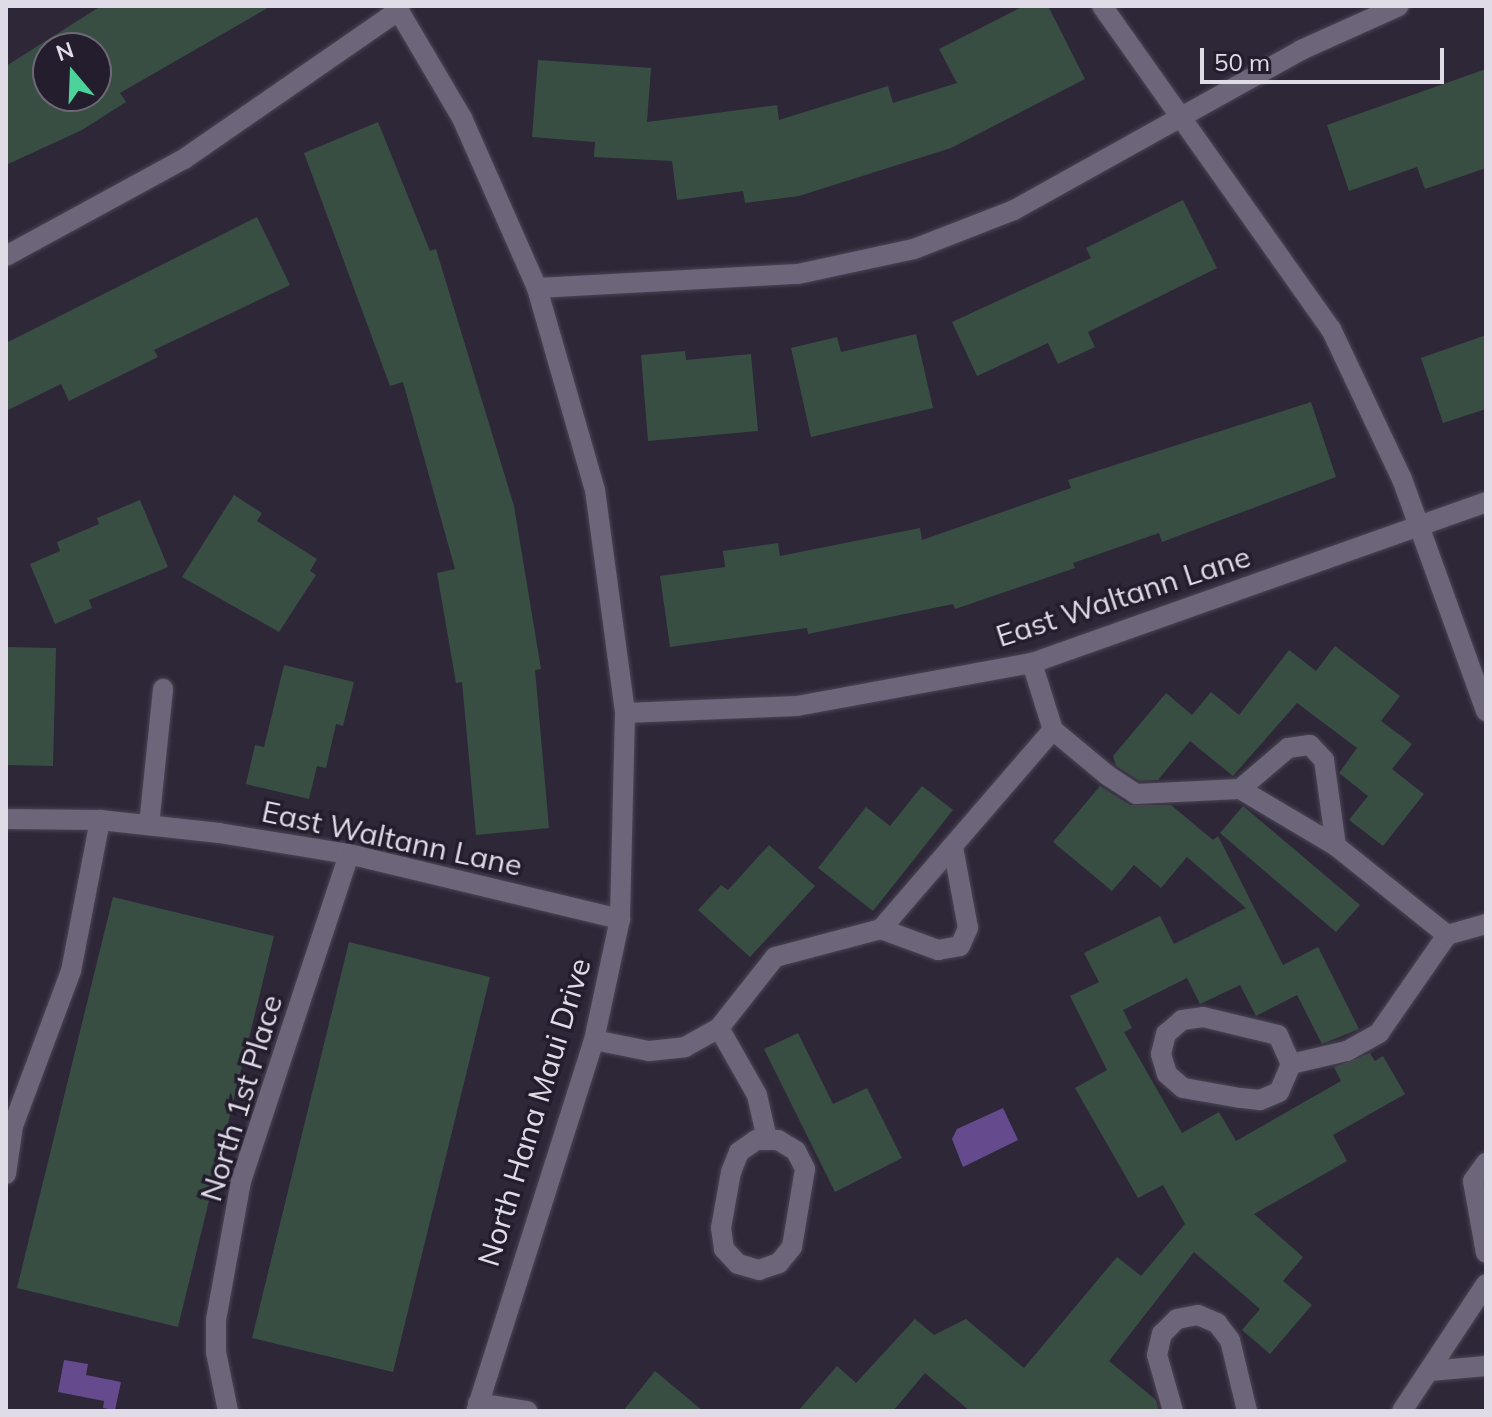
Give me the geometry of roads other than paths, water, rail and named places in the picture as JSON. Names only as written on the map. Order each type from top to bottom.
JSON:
[{"type":"street","points":[[1102,6],[1182,114],[1331,329],[1420,526],[1486,711]]},
{"type":"street","points":[[537,288],[726,281],[856,265],[1014,210],[1182,114],[1399,6]]},
{"type":"street","points":[[6,256],[184,159],[398,8]]},
{"type":"street","name":"North Hana Maui Drive","points":[[398,8],[462,118],[537,288],[595,490],[625,713],[620,919],[594,1040],[477,1407]]},
{"type":"street","name":"East Waltann Lane","points":[[625,713],[797,706],[1032,663],[1486,502]]},
{"type":"street","points":[[1032,663],[1053,730],[1136,794],[1240,789],[1336,846],[1447,935]]},
{"type":"street","points":[[149,825],[163,689]]},
{"type":"street","points":[[594,1040],[649,1051],[685,1047],[719,1028],[775,957],[881,929],[1053,730]]},
{"type":"street","points":[[1240,789],[1288,748],[1310,745],[1324,760],[1336,846]]},
{"type":"street","name":"East Waltann Lane","points":[[6,819],[100,820],[149,825],[349,854],[620,919]]},
{"type":"street","points":[[6,1174],[10,1125],[71,971],[100,820]]},
{"type":"street","points":[[881,929],[938,950],[960,946],[968,928],[953,847]]},
{"type":"street","name":"North 1st Place","points":[[228,1411],[216,1352],[216,1320],[241,1181],[349,854]]},
{"type":"street","points":[[1291,1064],[1347,1051],[1379,1033],[1447,935],[1486,924]]},
{"type":"street","points":[[1203,1017],[1278,1035],[1291,1064],[1279,1092],[1260,1100],[1183,1088],[1167,1074],[1161,1054],[1166,1034],[1182,1020],[1203,1017]]},
{"type":"street","points":[[719,1028],[757,1095],[767,1139]]},
{"type":"street","points":[[767,1139],[796,1151],[805,1169],[792,1247],[779,1263],[759,1270],[738,1264],[724,1249],[721,1228],[739,1152],[767,1139]]},
{"type":"street","points":[[1486,1163],[1473,1181],[1486,1253]]},
{"type":"street","points":[[1402,1411],[1486,1284]]},
{"type":"street","points":[[1173,1411],[1157,1355],[1162,1334],[1177,1319],[1198,1315],[1217,1323],[1230,1340],[1247,1411]]},
{"type":"street","points":[[1430,1371],[1486,1366]]},
{"type":"street","points":[[477,1407],[527,1411]]}]
